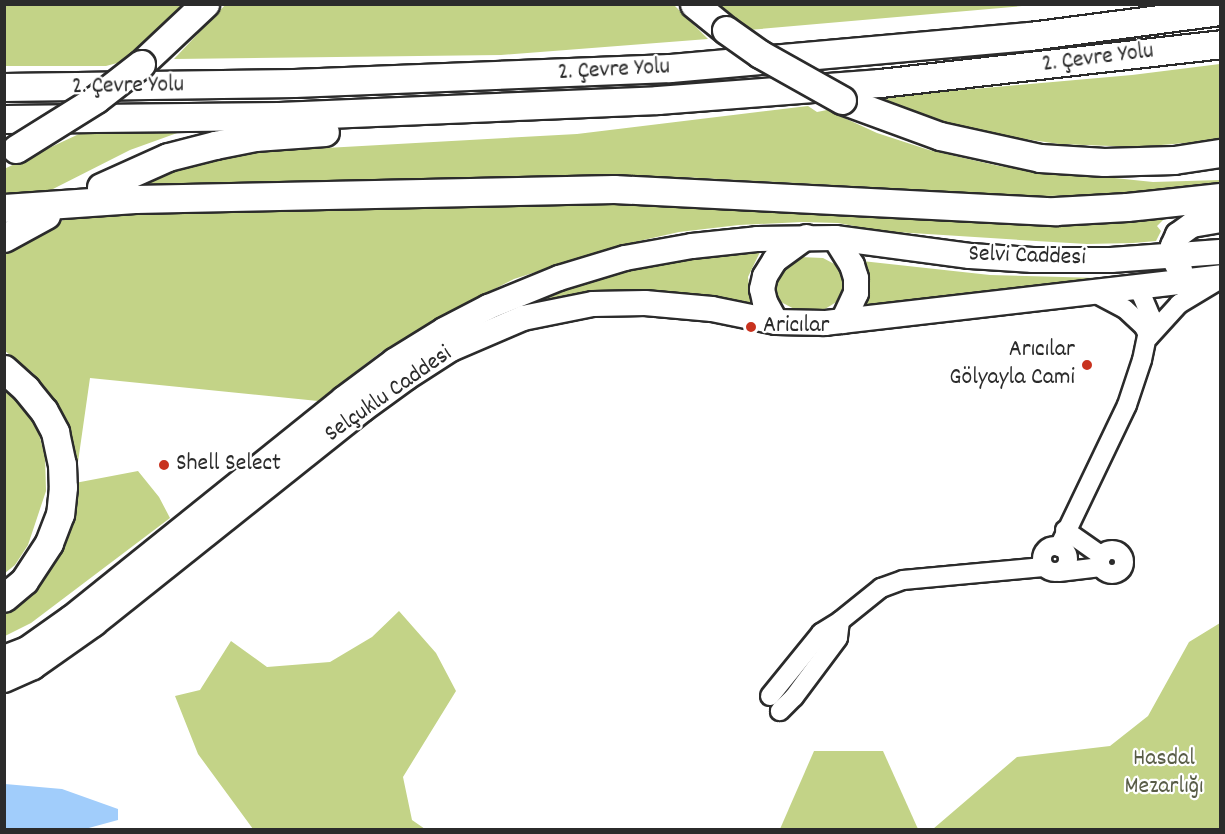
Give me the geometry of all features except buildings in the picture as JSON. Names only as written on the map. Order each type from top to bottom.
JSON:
[{"type":"highway","points":[[10,152],[96,99],[141,64],[206,4]]},
{"type":"highway","points":[[694,4],[760,54],[842,100],[939,136],[1040,158],[1104,162],[1174,160],[1221,153]]},
{"type":"highway","name":"2. Çevre Yolu","points":[[4,87],[294,83],[670,68],[1019,38],[1221,11]]},
{"type":"highway","name":"2. Çevre Yolu","points":[[4,119],[212,118],[637,101],[857,85],[1221,44]]},
{"type":"highway","points":[[101,187],[168,157],[215,145],[255,137],[389,126],[447,110]]},
{"type":"highway","points":[[1040,158],[1058,165],[1093,170],[1143,173],[1221,171]]},
{"type":"highway","points":[[4,208],[135,199],[614,189],[1055,210],[1137,206],[1221,197]]},
{"type":"highway","points":[[4,238],[46,215]]},
{"type":"highway","points":[[4,369],[27,389],[44,411],[55,432],[62,464],[63,487],[60,514],[49,543],[24,581],[4,598]]},
{"type":"main road","points":[[1192,280],[1182,273],[1173,256],[1174,240],[1184,229],[1205,221],[1221,220]]},
{"type":"main road","points":[[776,322],[765,302],[762,289],[765,276],[775,260],[807,237]]},
{"type":"main road","name":"Selçuklu Caddesi","points":[[4,658],[27,649],[50,634],[370,378],[444,330],[521,293],[625,258],[719,242],[807,237],[835,238]]},
{"type":"main road","points":[[835,238],[852,265],[856,278],[856,293],[843,321]]},
{"type":"main road","name":"Selvi Caddesi","points":[[835,238],[970,256],[1072,260],[1221,252]]},
{"type":"main road","points":[[1072,260],[1098,265],[1119,273],[1134,286]]},
{"type":"main road","name":"Selvi Caddesi","points":[[843,321],[1134,286],[1221,278]]},
{"type":"main road","name":"Selçuklu Caddesi","points":[[4,680],[33,667],[57,651],[362,410],[428,363],[470,340],[523,318],[556,310],[622,303],[672,303],[776,322],[843,321]]},
{"type":"street","points":[[1149,337],[1179,304],[1221,278]]},
{"type":"street","points":[[1051,570],[1041,558],[1045,550],[1062,539],[1127,405],[1149,337],[1149,311],[1141,294],[1134,286]]},
{"type":"street","points":[[1091,291],[1125,309],[1144,327],[1149,337]]},
{"type":"street","points":[[775,704],[794,697],[838,638],[840,621],[881,588],[903,580],[1051,570],[1101,561],[1062,539]]},
{"type":"green space","points":[[226,4],[674,5],[708,39],[501,55],[174,59]]},
{"type":"green space","points":[[5,5],[187,5],[121,62],[106,66],[5,66]]},
{"type":"green space","points":[[709,5],[1034,5],[749,30]]},
{"type":"green space","points":[[1220,64],[1220,139],[1211,141],[1136,147],[1059,144],[989,134],[909,113],[873,98],[1132,75]]},
{"type":"green space","points":[[808,106],[817,112],[827,110],[877,133],[929,150],[999,166],[1153,182],[1220,180],[1220,185],[1123,195],[1037,196],[681,177],[131,189],[185,167],[238,153],[577,134]]},
{"type":"green space","points":[[180,132],[130,150],[51,190],[5,197],[4,169],[79,134]]},
{"type":"green space","points":[[481,196],[1170,213],[1157,226],[1161,231],[1156,241],[1133,243],[1087,244],[1036,241],[880,231],[838,223],[802,222],[739,225],[679,232],[617,246],[514,279],[442,316],[381,352],[318,401],[90,378],[75,483],[138,471],[159,497],[170,518],[31,623],[5,636],[5,608],[37,575],[64,427],[53,397],[33,373],[5,351],[5,252],[78,212]]},
{"type":"green space","points":[[760,252],[748,277],[754,306],[704,296],[633,292],[508,309],[587,281],[632,270],[665,263]]},
{"type":"green space","points":[[823,258],[840,267],[847,282],[843,298],[820,312],[802,313],[779,301],[774,295],[775,274],[793,259]]},
{"type":"green space","points":[[862,261],[990,275],[1100,278],[1100,281],[863,308],[870,281]]},
{"type":"green space","points":[[5,383],[37,427],[45,456],[46,491],[28,545],[15,565],[5,573]]},
{"type":"green space","points":[[399,611],[436,653],[456,691],[403,777],[412,820],[425,829],[253,829],[198,754],[175,696],[200,690],[231,641],[267,667],[330,662],[372,637]]},
{"type":"green space","name":"Hasdal Mezarlığı","points":[[1220,623],[1220,829],[933,829],[1017,757],[1110,746],[1148,716],[1189,642]]},
{"type":"green space","points":[[814,751],[883,751],[918,829],[780,829]]},
{"type":"water","points":[[5,784],[62,789],[118,809],[118,820],[85,829],[5,829]]},
{"type":"place","name":"Aricılar","points":[[751,327]]},
{"type":"place","name":"Arıcılar Gölyayla Cami","points":[[1087,365]]},
{"type":"place","name":"Shell Select","points":[[164,465]]}]
